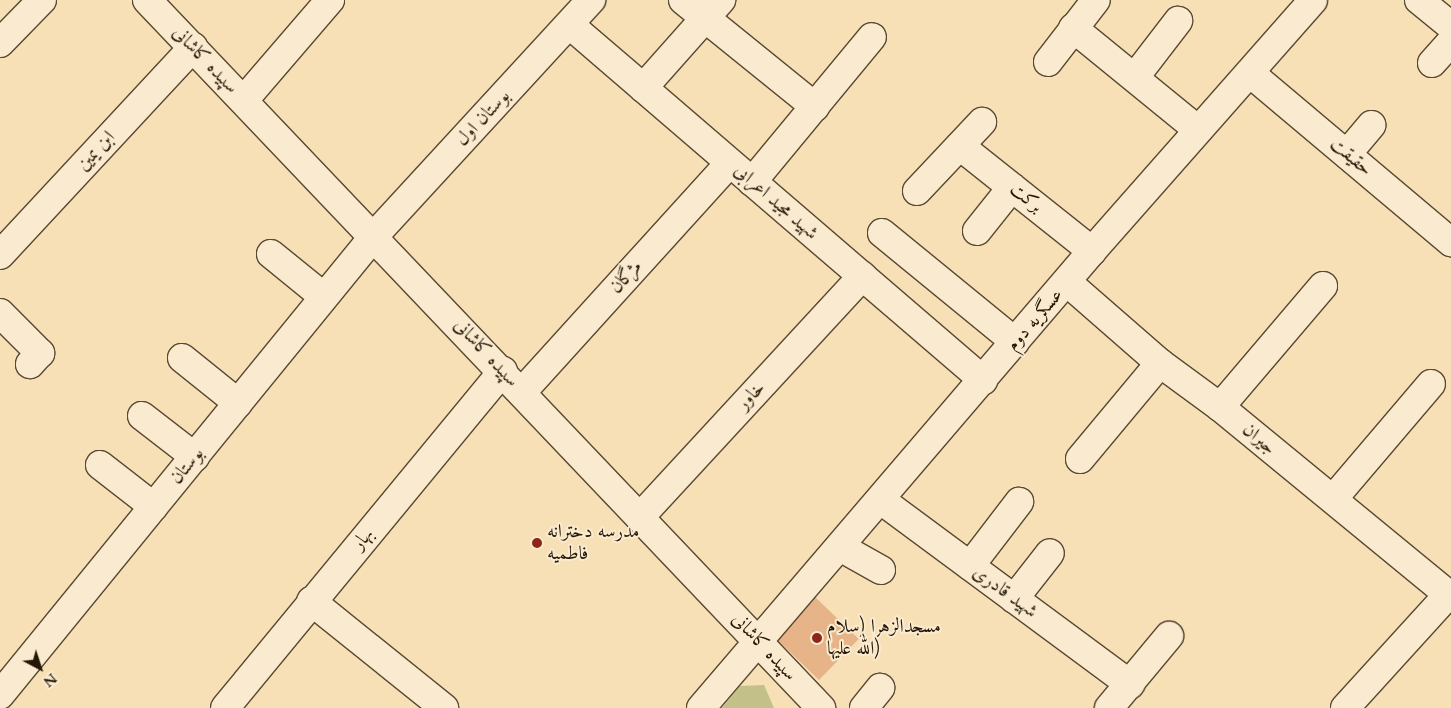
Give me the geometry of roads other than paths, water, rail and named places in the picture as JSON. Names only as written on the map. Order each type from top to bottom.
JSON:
[{"type":"street","points":[[0,43],[42,0]]},
{"type":"street","name":"سپیده کاشانی","points":[[147,0],[522,392],[757,640],[816,706]]},
{"type":"street","points":[[244,100],[330,0]]},
{"type":"street","name":"بوستان اول","points":[[374,236],[592,0]]},
{"type":"street","points":[[683,0],[713,9],[815,107]]},
{"type":"street","points":[[1048,62],[1096,0]]},
{"type":"street","name":"عسگریه دوم","points":[[701,708],[757,640],[881,500],[1092,251],[1313,0]]},
{"type":"street","points":[[1419,0],[1451,26]]},
{"type":"street","points":[[643,88],[713,9]]},
{"type":"street","points":[[1135,77],[1178,22]]},
{"type":"street","name":"شهید مجید اعرابی","points":[[570,25],[983,380]]},
{"type":"street","points":[[1073,28],[1198,130]]},
{"type":"street","points":[[752,182],[872,37]]},
{"type":"street","points":[[1432,63],[1451,42]]},
{"type":"street","name":"ابن یمین","points":[[0,255],[192,47]]},
{"type":"street","name":"حقیقت","points":[[1250,73],[1451,242]]},
{"type":"street","points":[[917,191],[982,122]]},
{"type":"street","points":[[1347,154],[1371,125]]},
{"type":"street","name":"برکت","points":[[960,146],[1092,251]]},
{"type":"street","name":"مژگان","points":[[522,392],[730,162]]},
{"type":"street","points":[[977,232],[1012,187]]},
{"type":"street","points":[[882,233],[1015,342]]},
{"type":"street","name":"بوستان","points":[[0,695],[374,236]]},
{"type":"street","points":[[271,254],[324,297]]},
{"type":"street","name":"خاور","points":[[640,517],[862,276]]},
{"type":"street","name":"جیران","points":[[1067,282],[1160,363],[1220,407],[1450,596]]},
{"type":"street","points":[[1220,407],[1322,286]]},
{"type":"street","points":[[0,312],[40,353],[30,364]]},
{"type":"street","points":[[182,358],[238,403]]},
{"type":"street","points":[[1080,458],[1160,363]]},
{"type":"street","name":"بهار","points":[[225,708],[311,601],[503,372]]},
{"type":"street","points":[[1333,499],[1431,384]]},
{"type":"street","points":[[142,416],[195,457]]},
{"type":"street","points":[[100,465],[154,507]]},
{"type":"street","name":"شهید قادری","points":[[881,500],[1130,684]]},
{"type":"street","points":[[970,566],[1019,502]]},
{"type":"street","points":[[840,546],[881,570]]},
{"type":"street","points":[[1014,599],[1050,553]]},
{"type":"street","points":[[1345,708],[1450,596]]},
{"type":"street","points":[[311,601],[444,708]]},
{"type":"street","points":[[1109,708],[1169,636]]},
{"type":"place","name":"مدرسه دخترانه فاطمیه","points":[[537,543]]},
{"type":"place","name":"مسجدالزهرا (سلام الله علیها)","points":[[817,638]]}]
